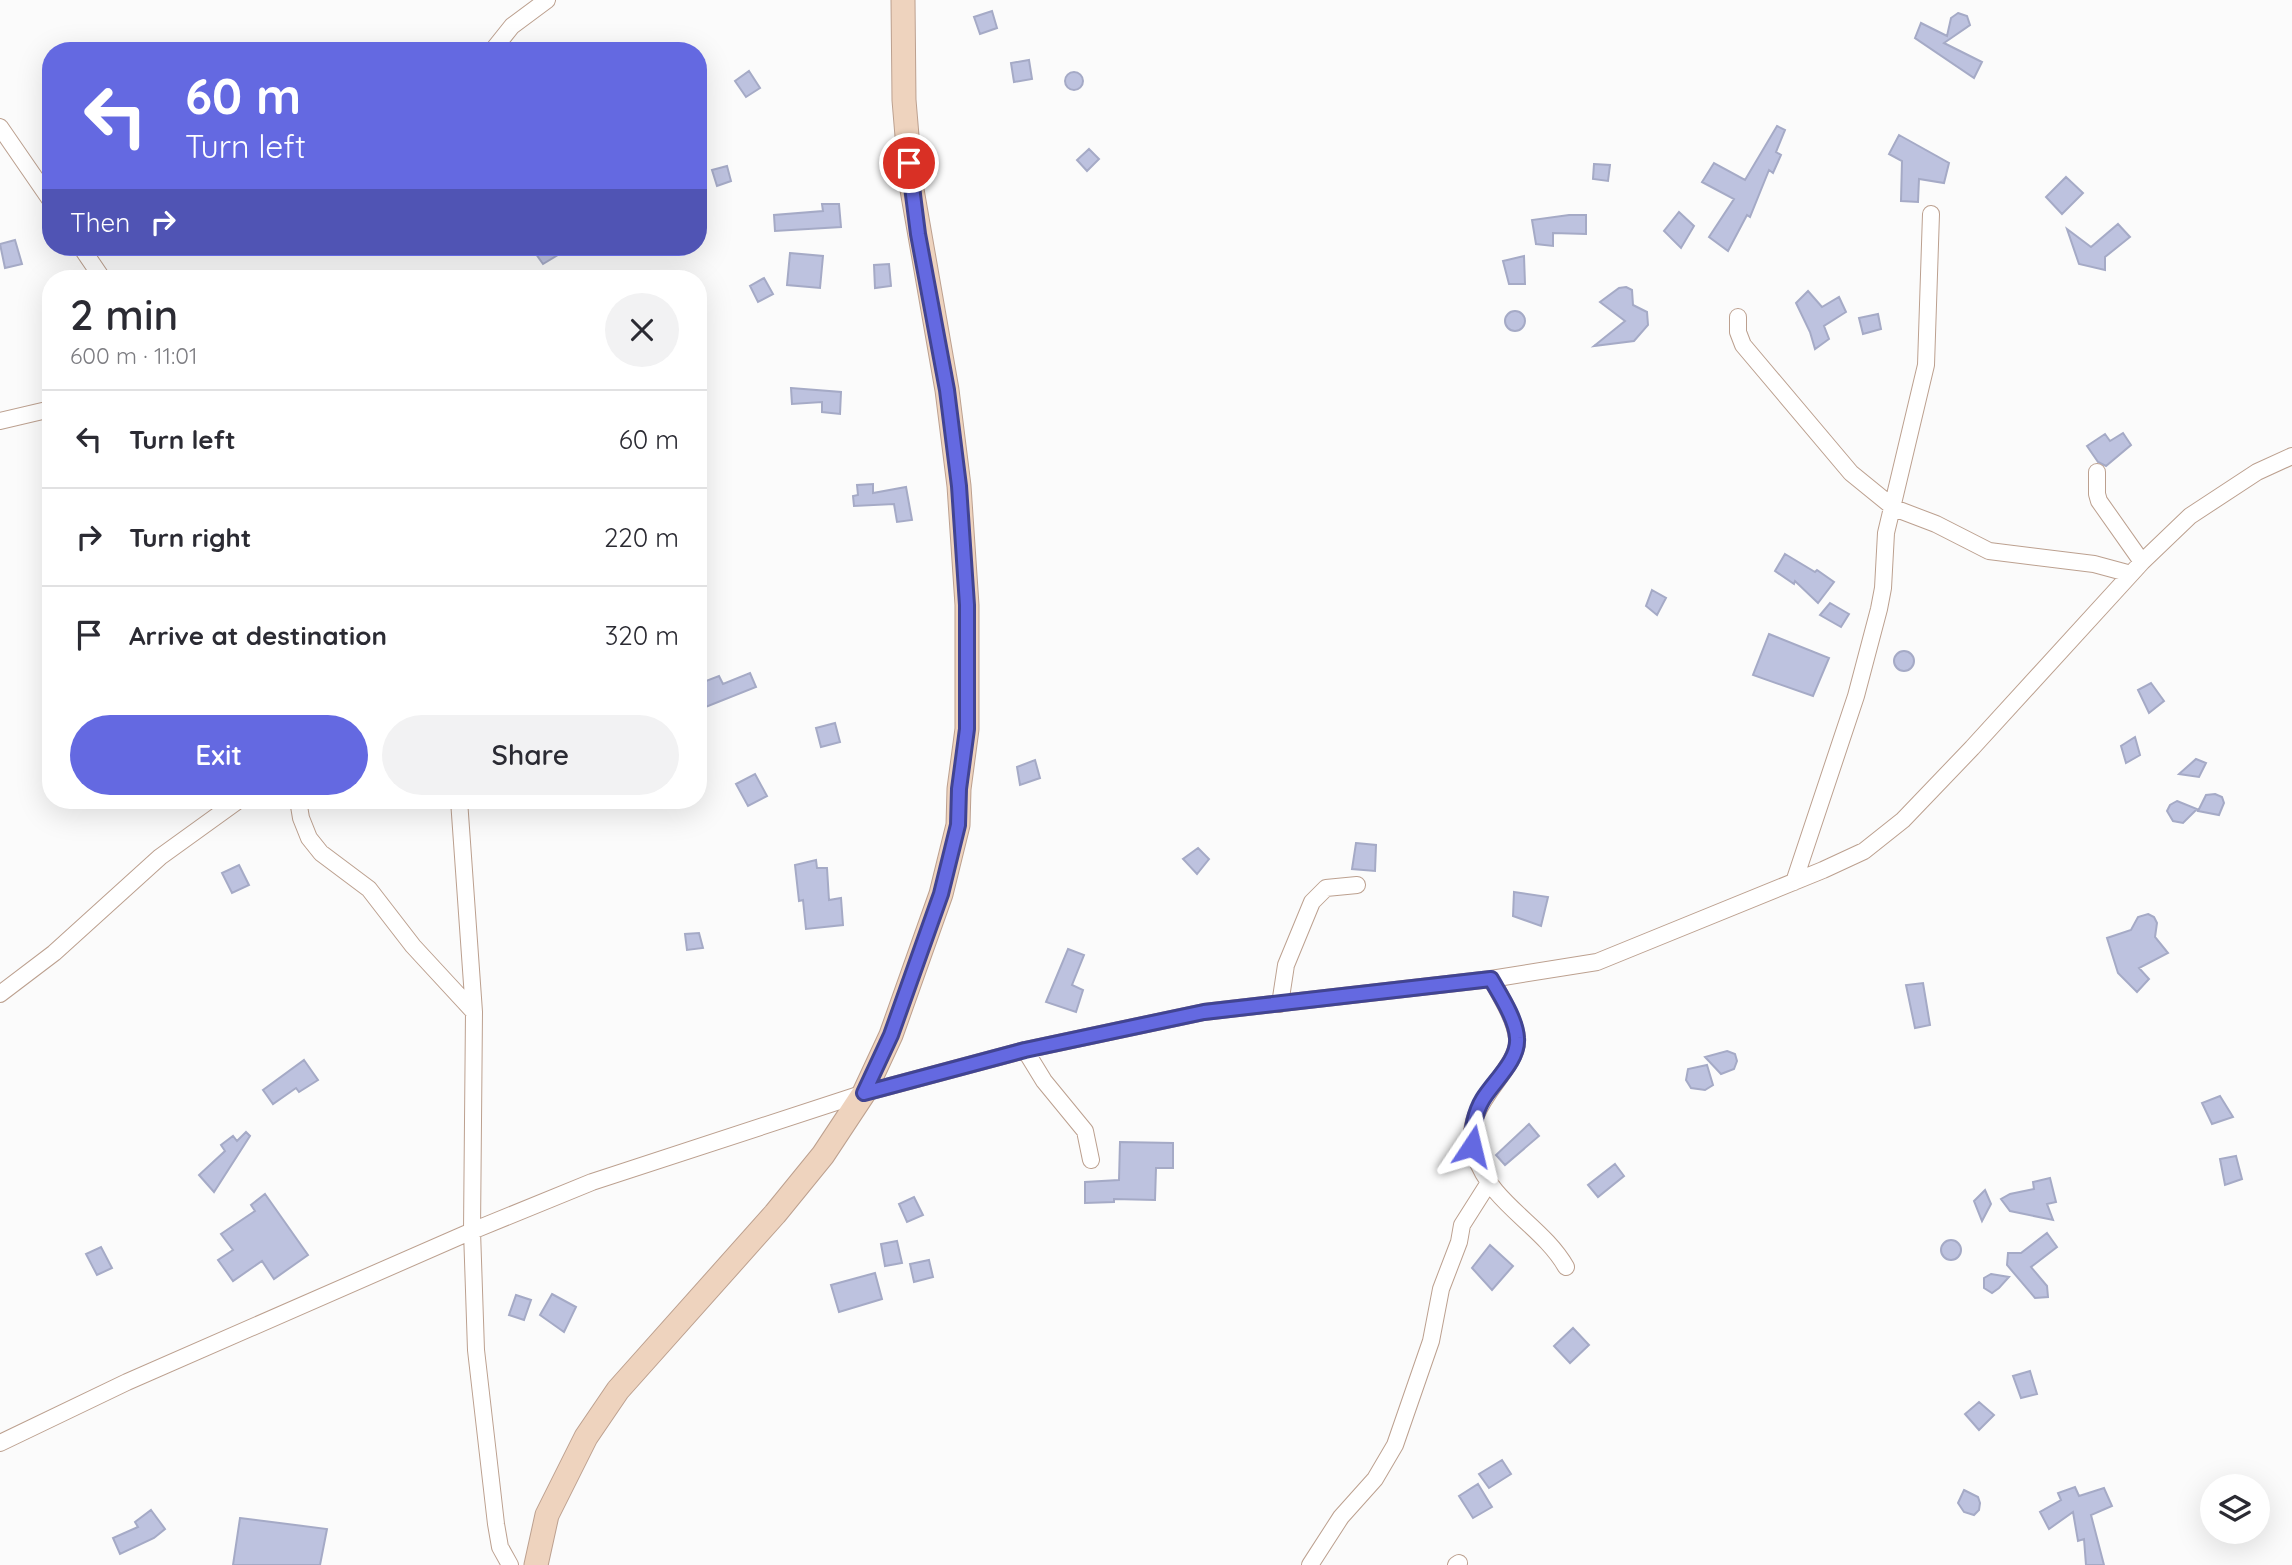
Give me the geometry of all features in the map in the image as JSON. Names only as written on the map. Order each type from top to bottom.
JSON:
[{"type":"street","points":[[499,42],[512,26],[547,0]]},
{"type":"street","points":[[536,1565],[547,1515],[586,1437],[618,1390],[775,1214],[823,1155],[864,1093],[891,1035],[941,894],[958,825],[959,789],[967,729],[967,605],[959,486],[947,390],[911,184],[904,100],[904,0]]},
{"type":"street","points":[[0,127],[42,188]]},
{"type":"street","points":[[1794,882],[1872,645],[1883,588],[1886,533],[1926,365],[1931,214]]},
{"type":"street","points":[[1738,317],[1738,332],[1743,345],[1851,473],[1894,508],[1936,524],[1989,551],[2094,564],[2130,574]]},
{"type":"street","points":[[0,421],[42,411]]},
{"type":"street","points":[[0,1443],[127,1381],[472,1231],[592,1182],[864,1093],[1025,1050],[1204,1012],[1491,979],[1597,962],[1794,882],[1864,850],[1903,820],[2130,574],[2190,516],[2257,472],[2292,456]]},
{"type":"street","points":[[2097,472],[2096,494],[2099,501],[2142,562]]},
{"type":"street","points":[[0,994],[54,953],[160,857],[227,809]]},
{"type":"street","points":[[300,809],[301,818],[315,845],[335,865],[369,890],[413,946],[474,1012]]},
{"type":"street","points":[[460,809],[474,1012],[472,1231],[475,1350],[500,1547],[510,1565]]},
{"type":"street","points":[[1280,1004],[1286,965],[1312,902],[1326,888],[1357,885]]},
{"type":"street","points":[[1491,979],[1517,1037],[1516,1049],[1482,1101],[1472,1134],[1475,1157],[1488,1184],[1555,1249],[1566,1267]]},
{"type":"street","points":[[1025,1050],[1044,1080],[1085,1131],[1091,1160]]},
{"type":"street","points":[[1310,1565],[1341,1517],[1375,1479],[1395,1445],[1431,1342],[1441,1289],[1459,1242],[1462,1225],[1488,1184]]},
{"type":"building","points":[[992,11],[997,28],[980,34],[974,17]]},
{"type":"building","points":[[1958,13],[1967,16],[1970,25],[1944,43],[1982,62],[1974,78],[1915,38],[1921,23],[1947,36],[1951,18]]},
{"type":"building","points":[[1029,60],[1032,79],[1014,82],[1011,63]]},
{"type":"building","points":[[749,71],[760,88],[746,97],[735,81]]},
{"type":"building","points":[[1074,72],[1080,75],[1083,81],[1080,87],[1074,90],[1068,87],[1065,81],[1068,75]]},
{"type":"building","points":[[1777,126],[1785,130],[1776,152],[1781,155],[1773,173],[1769,170],[1750,217],[1747,215],[1728,251],[1709,237],[1734,199],[1702,182],[1714,163],[1745,180]]},
{"type":"building","points":[[1899,135],[1949,163],[1944,183],[1919,179],[1918,202],[1901,201],[1902,161],[1889,154]]},
{"type":"building","points":[[1089,149],[1099,159],[1087,171],[1077,160]]},
{"type":"building","points":[[1594,164],[1610,165],[1608,181],[1593,179]]},
{"type":"building","points":[[727,166],[731,181],[717,186],[712,170]]},
{"type":"building","points":[[2066,177],[2083,193],[2062,214],[2046,197]]},
{"type":"building","points":[[822,204],[839,204],[841,227],[775,231],[774,215],[823,211]]},
{"type":"building","points":[[1679,212],[1694,226],[1681,248],[1664,231]]},
{"type":"building","points":[[1586,215],[1586,234],[1553,233],[1553,246],[1536,244],[1532,220]]},
{"type":"building","points":[[2118,224],[2130,237],[2105,257],[2105,270],[2079,264],[2067,229],[2091,247]]},
{"type":"building","points":[[15,240],[22,264],[5,268],[0,244]]},
{"type":"building","points":[[790,253],[823,256],[820,288],[787,285]]},
{"type":"building","points":[[537,256],[556,256],[543,264]]},
{"type":"building","points":[[1524,256],[1525,284],[1509,284],[1503,261]]},
{"type":"building","points":[[889,264],[891,286],[875,288],[874,265]]},
{"type":"building","points":[[764,278],[773,294],[758,302],[750,286]]},
{"type":"building","points":[[1619,288],[1632,290],[1633,305],[1647,312],[1648,325],[1634,341],[1594,346],[1625,321],[1600,302]]},
{"type":"building","points":[[1808,291],[1822,307],[1839,297],[1846,312],[1824,326],[1829,339],[1815,349],[1796,303]]},
{"type":"building","points":[[1511,311],[1519,311],[1525,321],[1519,331],[1511,331],[1505,325],[1505,317]]},
{"type":"building","points":[[1878,314],[1881,329],[1863,334],[1859,318]]},
{"type":"building","points":[[791,388],[841,392],[840,414],[822,412],[822,402],[792,404]]},
{"type":"building","points":[[2123,433],[2131,445],[2106,466],[2098,462],[2087,446],[2105,434],[2110,441]]},
{"type":"building","points":[[873,484],[873,493],[906,487],[912,520],[897,522],[894,504],[854,506],[853,496],[858,495],[857,485]]},
{"type":"building","points":[[1785,554],[1834,582],[1818,603],[1795,581],[1794,584],[1775,571]]},
{"type":"building","points":[[1652,590],[1666,598],[1657,615],[1646,606]]},
{"type":"building","points":[[1830,603],[1849,614],[1841,627],[1820,615]]},
{"type":"building","points":[[1769,634],[1829,658],[1813,696],[1753,675]]},
{"type":"building","points":[[1900,651],[1908,651],[1914,661],[1908,671],[1900,671],[1894,665],[1894,657]]},
{"type":"building","points":[[750,673],[756,687],[707,706],[707,681],[719,676],[723,684]]},
{"type":"building","points":[[2151,683],[2164,701],[2149,713],[2138,690]]},
{"type":"building","points":[[835,723],[840,742],[821,747],[816,728]]},
{"type":"building","points":[[2135,737],[2140,755],[2126,763],[2121,746]]},
{"type":"building","points":[[2196,759],[2206,763],[2199,777],[2179,774]]},
{"type":"building","points":[[1035,760],[1040,778],[1020,785],[1017,767]]},
{"type":"building","points":[[755,774],[767,796],[748,806],[736,784]]},
{"type":"building","points":[[2215,794],[2222,797],[2224,803],[2219,815],[2198,811],[2206,795]]},
{"type":"building","points":[[2177,801],[2197,809],[2183,823],[2173,821],[2167,811],[2170,805]]},
{"type":"building","points":[[1356,843],[1376,845],[1375,871],[1352,869]]},
{"type":"building","points":[[1198,848],[1209,859],[1197,874],[1183,859]]},
{"type":"building","points":[[816,860],[817,868],[827,868],[829,900],[841,898],[843,925],[806,929],[803,900],[799,901],[795,865]]},
{"type":"building","points":[[239,865],[249,885],[232,893],[222,873]]},
{"type":"building","points":[[1514,892],[1548,897],[1541,926],[1513,916]]},
{"type":"building","points":[[2148,914],[2154,917],[2157,923],[2155,937],[2168,953],[2139,968],[2149,979],[2137,992],[2118,973],[2107,938],[2131,930],[2138,917]]},
{"type":"building","points":[[699,933],[703,948],[687,950],[685,934]]},
{"type":"building","points":[[1068,949],[1084,955],[1072,985],[1083,990],[1076,1012],[1046,1002]]},
{"type":"building","points":[[1923,983],[1930,1025],[1915,1028],[1906,985]]},
{"type":"building","points":[[1727,1051],[1735,1054],[1737,1061],[1734,1069],[1721,1074],[1705,1057]]},
{"type":"building","points":[[304,1060],[318,1080],[299,1092],[296,1088],[273,1104],[263,1090]]},
{"type":"building","points":[[1707,1065],[1713,1085],[1705,1090],[1691,1088],[1686,1080],[1688,1069]]},
{"type":"building","points":[[2220,1096],[2233,1117],[2212,1124],[2202,1103]]},
{"type":"building","points":[[1529,1124],[1539,1136],[1505,1165],[1496,1155]]},
{"type":"building","points":[[246,1132],[250,1136],[214,1192],[199,1175],[225,1151],[221,1145],[233,1136],[237,1141]]},
{"type":"building","points":[[1120,1142],[1173,1143],[1173,1168],[1156,1168],[1155,1200],[1114,1199],[1114,1202],[1085,1203],[1085,1182],[1119,1180]]},
{"type":"building","points":[[2236,1156],[2242,1179],[2225,1185],[2220,1159]]},
{"type":"building","points":[[1615,1164],[1624,1176],[1598,1197],[1588,1185]]},
{"type":"building","points":[[2050,1178],[2056,1202],[2047,1204],[2053,1220],[2010,1211],[2001,1199],[2010,1194],[2034,1189],[2033,1182]]},
{"type":"building","points":[[1985,1190],[1991,1204],[1982,1221],[1974,1201]]},
{"type":"building","points":[[265,1194],[308,1255],[274,1279],[262,1261],[233,1281],[218,1260],[233,1250],[221,1234],[255,1211],[251,1205]]},
{"type":"building","points":[[914,1197],[923,1215],[907,1222],[899,1204]]},
{"type":"building","points":[[2047,1233],[2057,1247],[2031,1267],[2047,1286],[2048,1297],[2035,1298],[2007,1265],[2008,1253],[2021,1253]]},
{"type":"building","points":[[1947,1240],[1955,1240],[1961,1250],[1955,1260],[1947,1260],[1941,1254],[1941,1246]]},
{"type":"building","points":[[897,1241],[902,1263],[885,1266],[881,1244]]},
{"type":"building","points":[[1490,1245],[1513,1266],[1492,1290],[1472,1268]]},
{"type":"building","points":[[101,1247],[112,1268],[97,1275],[86,1254]]},
{"type":"building","points":[[929,1260],[933,1277],[914,1282],[910,1264]]},
{"type":"building","points":[[875,1273],[882,1299],[839,1312],[831,1285]]},
{"type":"building","points":[[1991,1274],[2009,1277],[1992,1293],[1984,1288],[1984,1278]]},
{"type":"building","points":[[552,1294],[576,1307],[564,1332],[540,1315]]},
{"type":"building","points":[[516,1295],[531,1300],[524,1320],[509,1315]]},
{"type":"building","points":[[1573,1328],[1589,1345],[1570,1363],[1554,1346]]},
{"type":"building","points":[[2030,1371],[2037,1394],[2021,1398],[2013,1376]]},
{"type":"building","points":[[1979,1402],[1994,1415],[1979,1430],[1965,1414]]},
{"type":"building","points":[[1502,1460],[1511,1474],[1489,1488],[1479,1474]]},
{"type":"building","points":[[1478,1484],[1492,1507],[1473,1518],[1459,1496]]},
{"type":"building","points":[[2075,1487],[2079,1496],[2104,1488],[2112,1506],[2091,1515],[2104,1565],[2086,1565],[2084,1539],[2078,1541],[2073,1512],[2049,1529],[2040,1512],[2061,1500],[2058,1493]]},
{"type":"building","points":[[1964,1490],[1978,1497],[1979,1510],[1974,1515],[1964,1512],[1958,1503]]},
{"type":"building","points":[[151,1510],[165,1529],[154,1538],[120,1554],[113,1538],[138,1527],[135,1522]]},
{"type":"building","points":[[240,1518],[327,1529],[320,1565],[233,1565]]},
{"type":"route","points":[[909,163],[918,234],[947,390],[959,486],[967,605],[967,729],[959,789],[958,825],[941,894],[891,1035],[864,1093],[1025,1050],[1204,1012],[1491,979],[1517,1037],[1516,1049],[1482,1101],[1472,1134],[1472,1146]]}]
